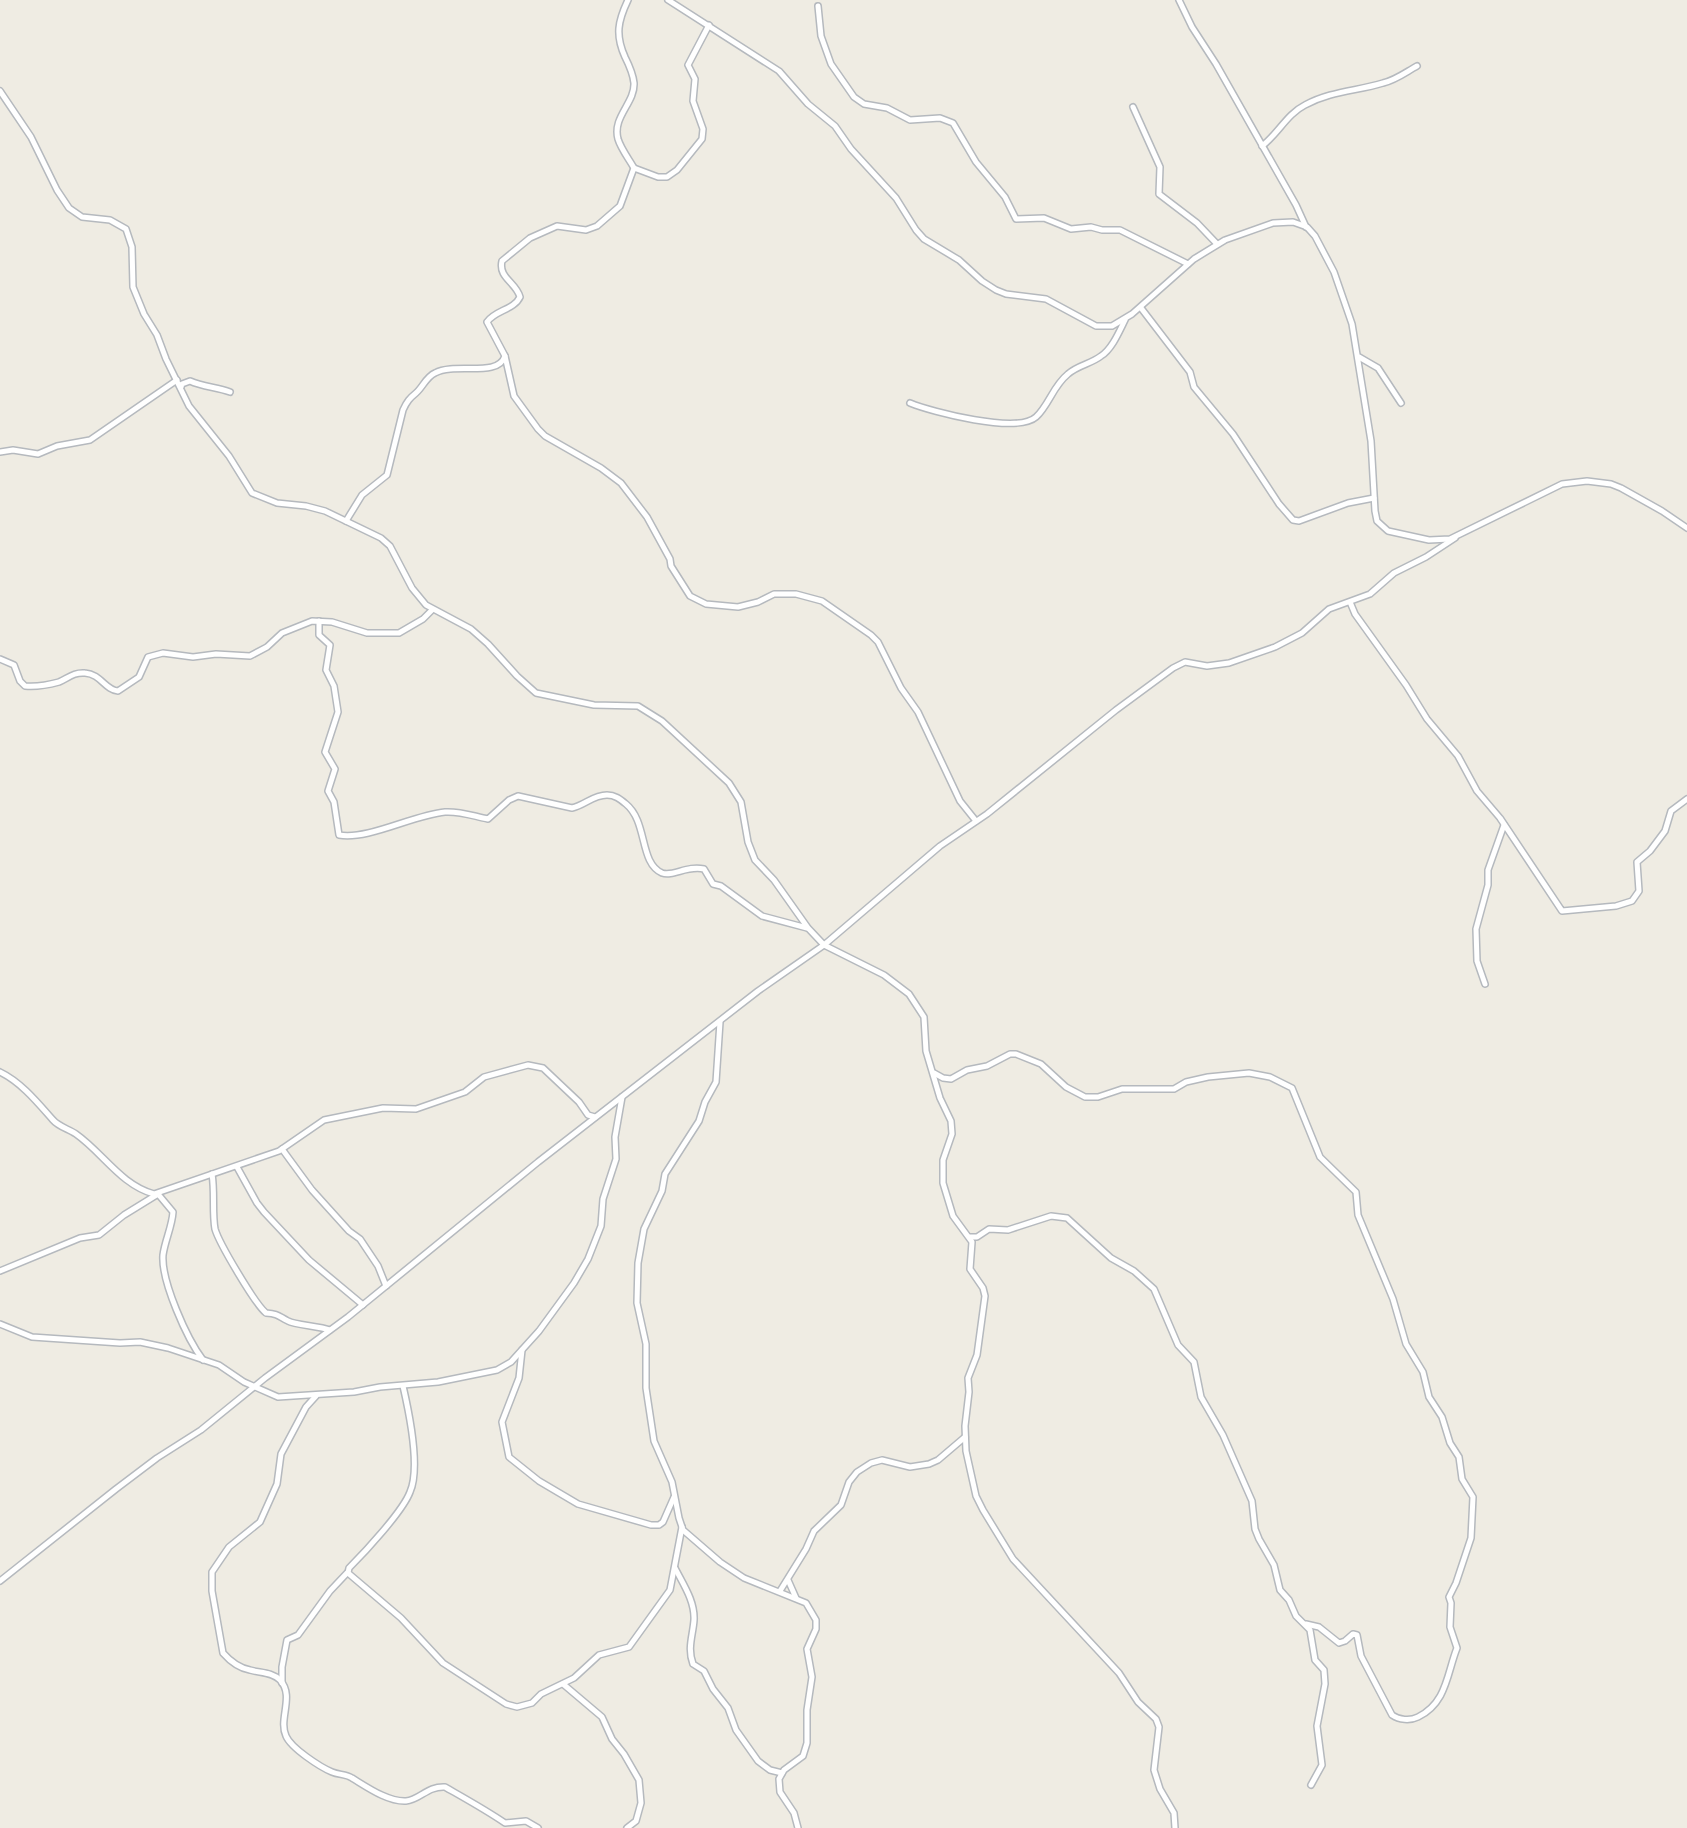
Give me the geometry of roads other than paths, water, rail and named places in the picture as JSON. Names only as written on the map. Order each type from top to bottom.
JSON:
[{"type":"street","points":[[628,0],[617,33],[620,47],[631,70],[634,88],[632,97],[621,113],[617,132],[634,168],[658,177],[667,177],[677,170],[702,139],[703,129],[693,101],[695,79],[688,65],[709,25]]},
{"type":"street","points":[[668,0],[778,70],[803,100],[835,126],[848,145],[900,204],[919,235],[959,260],[982,281],[1006,294],[1046,299],[1096,326],[1112,326],[1141,308],[1188,264],[1217,244],[1273,223],[1293,222],[1306,227]]},
{"type":"street","points":[[1179,0],[1306,227],[1315,236],[1340,285],[1359,358],[1372,449],[1377,522],[1385,530],[1429,540],[1455,538]]},
{"type":"street","points":[[818,6],[821,36],[831,64],[854,97],[864,104],[887,108],[910,120],[940,118],[953,122],[976,162],[1005,197],[1016,219],[1044,218],[1071,229],[1090,227],[1120,230],[1188,264]]},
{"type":"street","points":[[1262,146],[1274,138],[1296,110],[1307,103],[1342,90],[1382,84],[1417,66]]},
{"type":"street","points":[[0,91],[31,137],[69,208],[82,217],[110,220],[125,229],[132,247],[132,276],[136,294],[177,380],[191,408],[229,456],[252,493],[277,503],[318,508],[386,542],[412,588],[432,610],[446,614],[471,628],[488,643],[516,676],[536,693],[594,705],[638,706],[669,727],[733,789],[741,802],[748,842],[755,860],[774,880],[808,928],[824,944],[884,975],[909,994],[924,1017],[924,1041],[932,1073],[952,1128],[943,1160],[943,1183],[953,1216],[973,1245],[970,1269],[982,1285],[985,1296],[977,1355],[968,1378],[965,1437],[978,1500],[1009,1553],[1119,1673],[1139,1703],[1153,1715],[1157,1722],[1154,1770],[1160,1788],[1174,1813],[1175,1828]]},
{"type":"street","points":[[1133,107],[1160,167],[1159,194],[1197,223],[1217,244]]},
{"type":"street","points":[[634,168],[620,206],[597,226],[586,230],[557,226],[530,238],[502,261],[500,266],[503,274],[520,296],[517,303],[490,317],[487,322],[505,356],[514,396],[539,431],[621,483],[650,521],[671,566],[692,598],[706,604],[738,607],[774,594],[796,594],[822,601],[871,635],[918,712],[960,801],[976,821]]},
{"type":"street","points":[[1141,308],[1190,372],[1194,387],[1223,420],[1293,520],[1300,521],[1348,503],[1374,498]]},
{"type":"street","points":[[910,403],[954,417],[1017,424],[1030,422],[1040,413],[1066,375],[1104,354],[1125,319]]},
{"type":"street","points":[[346,521],[362,495],[387,475],[403,410],[424,382],[440,371],[468,367],[490,368],[502,363],[505,356]]},
{"type":"street","points":[[1359,358],[1378,368],[1401,403]]},
{"type":"street","points":[[0,452],[13,450],[38,454],[59,445],[90,440],[177,380]]},
{"type":"street","points":[[181,387],[190,381],[200,386],[230,392]]},
{"type":"street","points":[[0,1581],[116,1489],[157,1458],[190,1438],[363,1305],[596,1117],[824,944],[940,846],[1044,770],[1116,710],[1178,664],[1185,662],[1206,666],[1220,665],[1269,650],[1302,633],[1329,609],[1370,594],[1394,573],[1426,557],[1490,517],[1572,481],[1611,484],[1633,494],[1687,528]]},
{"type":"street","points":[[1350,602],[1355,614],[1427,719],[1458,756],[1478,791],[1552,894],[1560,910],[1565,912],[1629,902],[1639,893],[1637,862],[1650,851],[1666,830],[1671,811],[1687,799]]},
{"type":"street","points":[[0,659],[14,665],[20,681],[25,686],[54,683],[75,673],[86,673],[98,676],[110,689],[118,691],[139,677],[146,659],[154,654],[193,657],[216,654],[250,656],[267,647],[286,630],[308,621],[332,622],[367,633],[399,633],[423,619],[432,610]]},
{"type":"street","points":[[319,621],[319,635],[330,645],[326,670],[334,685],[338,709],[325,752],[335,769],[328,791],[334,802],[339,835],[359,834],[448,812],[472,814],[488,819],[509,800],[518,796],[572,808],[593,797],[610,795],[620,799],[636,813],[645,838],[646,852],[660,872],[668,874],[686,868],[704,869],[713,884],[721,886],[762,916],[808,928]]},
{"type":"street","points":[[1485,984],[1477,961],[1475,936],[1488,885],[1488,870],[1504,825]]},
{"type":"street","points":[[347,1573],[406,1623],[443,1663],[506,1704],[517,1707],[531,1703],[541,1694],[575,1678],[599,1655],[629,1647],[670,1591],[682,1527],[671,1478],[655,1447],[653,1436],[646,1388],[646,1346],[637,1303],[638,1263],[645,1228],[662,1191],[665,1174],[699,1121],[703,1106],[716,1082],[720,1021]]},
{"type":"street","points":[[932,1073],[943,1079],[951,1079],[967,1070],[987,1066],[1010,1054],[1016,1054],[1041,1064],[1066,1087],[1085,1097],[1098,1097],[1122,1089],[1174,1089],[1186,1082],[1208,1077],[1249,1073],[1270,1077],[1292,1088],[1320,1157],[1356,1192],[1358,1215],[1393,1299],[1406,1344],[1423,1372],[1429,1397],[1442,1417],[1450,1443],[1457,1451],[1462,1479],[1471,1492],[1473,1502],[1471,1538],[1456,1583],[1449,1595],[1450,1627],[1458,1648],[1446,1685],[1435,1704],[1424,1713],[1411,1720],[1392,1715],[1361,1656],[1356,1634],[1339,1643],[1322,1629],[1306,1624]]},
{"type":"street","points":[[0,1271],[80,1238],[99,1235],[124,1215],[158,1194],[282,1149],[321,1121],[383,1108],[416,1109],[465,1091],[484,1077],[533,1065],[542,1068],[574,1097],[589,1116],[596,1117]]},
{"type":"street","points":[[0,1072],[45,1109],[57,1124],[81,1139],[116,1171],[143,1189],[158,1194],[173,1212],[163,1258],[168,1286],[179,1316],[203,1360]]},
{"type":"street","points":[[0,1324],[33,1337],[140,1342],[180,1351],[219,1365],[255,1387],[276,1396],[317,1396],[438,1382],[497,1370],[507,1365],[522,1350],[588,1259],[601,1226],[603,1199],[616,1159],[615,1137],[622,1097]]},
{"type":"street","points":[[282,1149],[312,1190],[348,1231],[360,1239],[378,1266],[386,1286]]},
{"type":"street","points":[[237,1167],[264,1212],[309,1260],[363,1305]]},
{"type":"street","points":[[212,1174],[216,1231],[258,1305],[266,1313],[277,1314],[289,1322],[330,1330]]},
{"type":"street","points":[[969,1236],[976,1238],[989,1229],[1008,1230],[1051,1216],[1067,1217],[1111,1258],[1134,1270],[1150,1284],[1178,1345],[1194,1362],[1201,1398],[1223,1435],[1244,1480],[1252,1501],[1255,1529],[1273,1562],[1279,1587],[1296,1616],[1310,1630],[1315,1660],[1323,1668],[1325,1679],[1317,1726],[1322,1765],[1311,1784]]},
{"type":"street","points":[[522,1350],[519,1378],[502,1422],[506,1453],[510,1459],[539,1481],[578,1504],[651,1525],[663,1522],[675,1494]]},
{"type":"street","points":[[403,1385],[412,1426],[412,1488],[403,1504],[330,1591],[297,1636],[287,1640],[282,1667],[286,1699],[284,1730],[294,1747],[328,1770],[348,1776],[371,1789],[404,1801],[414,1799],[425,1791],[443,1787],[494,1814],[505,1823],[526,1821],[538,1828]]},
{"type":"street","points":[[307,1396],[308,1404]]},
{"type":"street","points":[[282,1683],[275,1676],[246,1669],[223,1653],[212,1576],[214,1568],[229,1547],[260,1522],[277,1484],[281,1454],[308,1404],[317,1396]]},
{"type":"street","points":[[780,1591],[814,1531],[841,1505],[849,1482],[857,1472],[882,1460],[910,1466],[934,1463],[965,1437]]},
{"type":"street","points":[[682,1527],[729,1569],[754,1583],[780,1591],[809,1606],[817,1625],[807,1649],[812,1677],[807,1710],[807,1743],[803,1756],[782,1773],[779,1788],[794,1813],[798,1828]]},
{"type":"street","points":[[675,1568],[688,1590],[692,1607],[692,1664],[704,1671],[713,1689],[728,1708],[736,1730],[758,1761],[770,1770],[782,1773]]},
{"type":"street","points":[[788,1580],[796,1598]]},
{"type":"street","points":[[275,1676],[282,1667]]},
{"type":"street","points":[[563,1684],[602,1716],[612,1739],[639,1780],[641,1803],[636,1821],[627,1828]]}]
